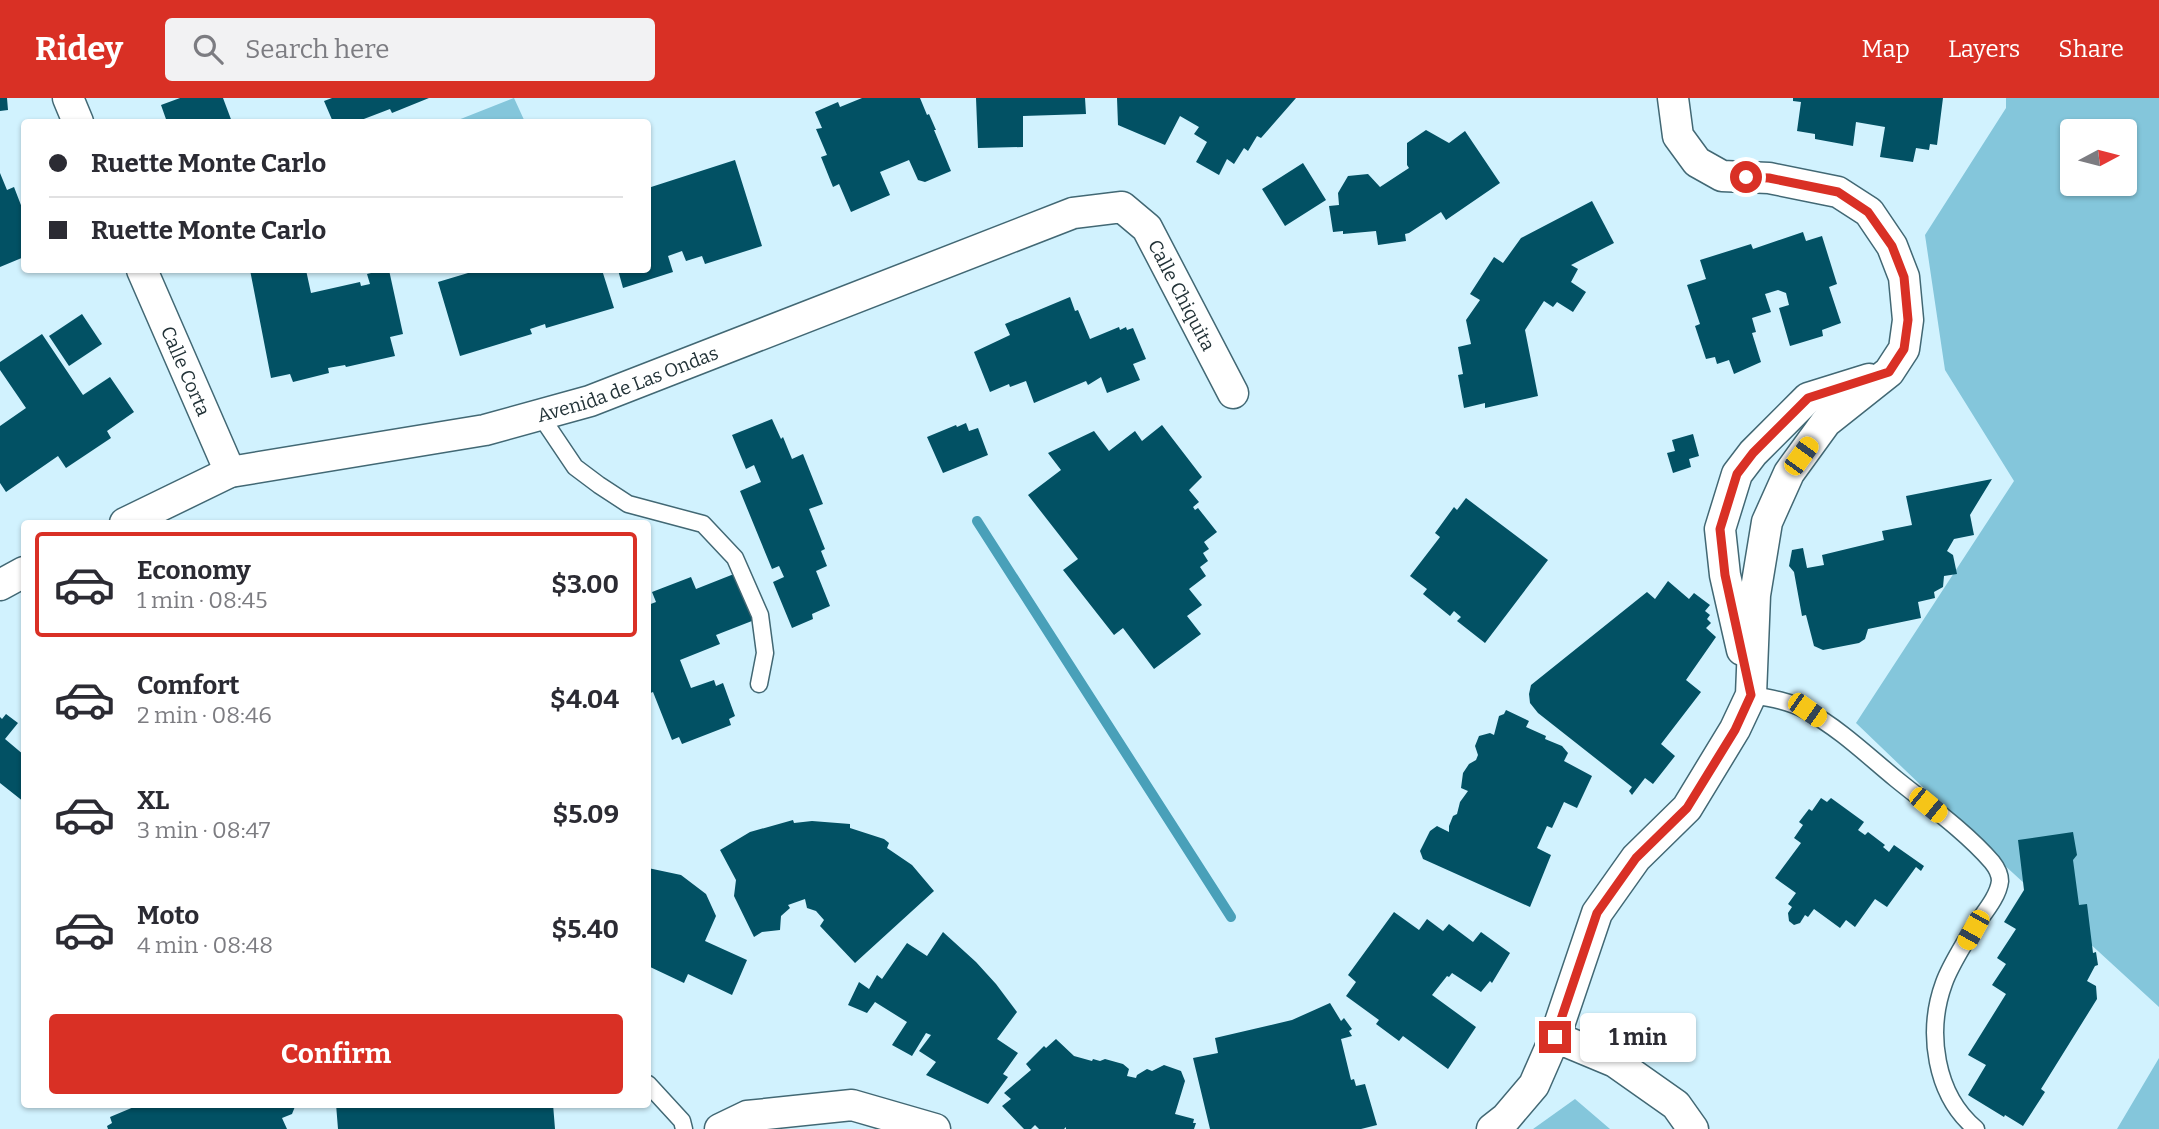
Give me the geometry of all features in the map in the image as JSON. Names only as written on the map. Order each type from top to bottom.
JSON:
[{"type":"street","points":[[68,98],[77,119]]},
{"type":"street","points":[[1492,1129],[1506,1118],[1534,1085],[1555,1037],[1597,913],[1636,858],[1687,808],[1735,730],[1751,695],[1755,595],[1767,522],[1789,473],[1826,422],[1889,372],[1904,349],[1908,320],[1904,277],[1892,246],[1868,212],[1838,192],[1769,178],[1722,176],[1697,162],[1678,136],[1673,98]]},
{"type":"street","name":"Calle Chiquita","points":[[1122,207],[1147,228],[1233,393]]},
{"type":"street","name":"Avenida de Las Ondas","points":[[131,520],[230,472],[485,430],[590,401],[1073,213],[1122,207]]},
{"type":"street","name":"Calle Corta","points":[[143,273],[230,472]]},
{"type":"street","points":[[1751,695],[1725,575],[1720,529],[1737,474],[1753,453],[1808,398],[1889,372]]},
{"type":"street","points":[[0,584],[21,574]]},
{"type":"street","points":[[1555,1037],[1615,1062],[1676,1105],[1693,1129]]},
{"type":"street","points":[[720,1129],[747,1116],[852,1105],[935,1129]]},
{"type":"lane","points":[[540,415],[575,467],[599,485],[628,504],[703,524],[734,558],[760,615],[765,653],[759,684]]},
{"type":"lane","points":[[1751,695],[1779,700],[1807,710],[1948,821],[1993,864],[2000,878],[1997,891],[1944,981],[1935,1014],[1936,1051],[1948,1096],[1966,1121],[1976,1129]]},
{"type":"lane","points":[[651,1087],[682,1121],[684,1129]]},
{"type":"shaded area","points":[[514,98],[524,119],[461,119]]},
{"type":"shaded area","points":[[2006,98],[2159,98],[2159,1007],[2002,863],[1856,723],[2014,481],[1945,370],[1925,235],[2006,108]]},
{"type":"shaded area","points":[[2159,1058],[2159,1129],[2117,1129]]},
{"type":"shaded area","points":[[1575,1099],[1610,1129],[1533,1129]]},
{"type":"building","points":[[0,98],[7,98],[8,110],[0,111]]},
{"type":"building","points":[[180,98],[223,98],[231,119],[166,119],[161,105]]},
{"type":"building","points":[[332,98],[429,98],[392,113],[390,109],[364,119],[332,119],[324,101]]},
{"type":"building","points":[[862,98],[920,98],[936,130],[951,171],[925,182],[918,180],[909,160],[880,172],[890,195],[851,212],[839,184],[833,187],[821,157],[827,155],[816,129],[822,128],[815,112],[838,102],[840,107]]},
{"type":"building","points":[[976,98],[1085,98],[1086,114],[1023,116],[1023,147],[978,148]]},
{"type":"building","points":[[1117,98],[1296,98],[1261,138],[1257,136],[1248,151],[1244,148],[1234,164],[1227,159],[1219,175],[1196,162],[1207,142],[1194,134],[1199,127],[1180,116],[1165,145],[1118,125]]},
{"type":"building","points":[[1793,98],[1943,98],[1937,145],[1930,144],[1929,150],[1916,148],[1913,162],[1880,157],[1885,127],[1856,122],[1853,146],[1815,139],[1815,134],[1797,131],[1801,102],[1793,101]]},
{"type":"building","points":[[1426,130],[1449,143],[1465,131],[1500,183],[1446,220],[1441,212],[1405,234],[1406,241],[1378,245],[1376,231],[1343,234],[1343,231],[1333,232],[1329,206],[1339,205],[1338,193],[1348,176],[1368,174],[1380,187],[1409,168],[1407,143]]},
{"type":"building","points":[[735,160],[762,246],[705,264],[702,256],[686,261],[682,251],[668,256],[673,272],[623,288],[619,273],[651,273],[651,187]]},
{"type":"building","points":[[1303,163],[1326,200],[1285,226],[1262,189]]},
{"type":"building","points":[[0,173],[7,190],[14,187],[21,205],[21,258],[0,267]]},
{"type":"building","points":[[1592,201],[1614,243],[1571,265],[1578,269],[1571,282],[1586,292],[1573,312],[1557,302],[1553,307],[1544,301],[1525,330],[1538,396],[1485,408],[1485,403],[1464,408],[1458,375],[1463,374],[1458,347],[1471,344],[1466,320],[1480,300],[1470,294],[1494,257],[1503,263],[1521,238]]},
{"type":"building","points":[[1803,232],[1806,241],[1822,236],[1837,284],[1829,287],[1841,323],[1822,330],[1823,336],[1790,346],[1779,308],[1789,305],[1786,293],[1778,290],[1765,294],[1771,312],[1752,318],[1756,332],[1752,333],[1761,362],[1734,374],[1729,360],[1717,364],[1715,357],[1706,359],[1695,326],[1700,324],[1687,285],[1706,279],[1700,260],[1751,244],[1753,249]]},
{"type":"building","points":[[251,273],[307,273],[311,293],[360,282],[361,286],[370,284],[367,274],[390,273],[403,334],[390,337],[395,356],[346,367],[328,368],[329,373],[293,382],[290,374],[271,378]]},
{"type":"building","points":[[468,273],[603,273],[614,308],[546,328],[545,324],[530,329],[532,334],[460,356],[438,282]]},
{"type":"building","points":[[1070,297],[1090,339],[1119,327],[1120,330],[1133,328],[1146,359],[1133,364],[1140,380],[1107,393],[1101,377],[1088,385],[1086,381],[1034,403],[1026,381],[990,392],[974,352],[1010,335],[1005,324]]},
{"type":"building","points":[[82,314],[102,344],[69,366],[49,336]]},
{"type":"building","points":[[42,334],[83,395],[110,377],[134,412],[107,431],[111,438],[66,468],[58,456],[6,492],[0,483],[0,426],[26,408],[0,370],[0,362]]},
{"type":"building","points":[[772,419],[792,459],[803,454],[823,504],[809,509],[825,549],[821,551],[827,566],[816,571],[830,606],[812,614],[813,619],[792,628],[773,582],[784,577],[779,566],[772,569],[740,491],[761,482],[754,465],[746,469],[732,435]]},
{"type":"building","points":[[966,423],[969,431],[978,428],[988,455],[943,473],[927,437]]},
{"type":"building","points":[[1162,425],[1202,477],[1189,490],[1199,502],[1193,507],[1195,510],[1198,508],[1217,532],[1204,542],[1209,549],[1203,553],[1208,561],[1200,567],[1206,576],[1189,589],[1202,605],[1187,616],[1201,634],[1154,669],[1123,628],[1114,635],[1063,570],[1078,559],[1028,495],[1061,470],[1048,453],[1094,431],[1109,451],[1135,431],[1142,441]]},
{"type":"building","points":[[1693,434],[1699,456],[1689,459],[1691,467],[1673,473],[1667,453],[1675,451],[1672,440]]},
{"type":"building","points":[[1992,479],[1970,515],[1974,535],[1954,539],[1947,551],[1953,555],[1957,574],[1944,576],[1943,587],[1934,592],[1935,598],[1918,602],[1921,618],[1868,629],[1865,639],[1859,643],[1823,650],[1814,646],[1806,615],[1802,616],[1794,572],[1789,566],[1792,550],[1803,548],[1807,568],[1824,565],[1822,555],[1884,540],[1882,531],[1912,525],[1906,496]]},
{"type":"building","points":[[1466,498],[1548,560],[1485,643],[1457,621],[1461,617],[1454,611],[1450,616],[1423,594],[1427,589],[1410,576],[1440,537],[1435,533],[1454,507],[1457,510]]},
{"type":"building","points":[[739,572],[757,619],[716,635],[720,644],[680,660],[691,688],[714,680],[716,686],[723,683],[735,716],[729,719],[731,725],[682,744],[679,737],[672,740],[653,692],[651,693],[651,604],[656,602],[652,592],[691,577],[696,589]]},
{"type":"building","points":[[1668,581],[1689,599],[1694,593],[1710,605],[1705,611],[1710,615],[1707,619],[1711,623],[1706,628],[1716,637],[1686,680],[1701,692],[1661,744],[1675,756],[1653,784],[1645,778],[1632,795],[1629,791],[1632,787],[1538,713],[1530,703],[1529,694],[1531,685],[1647,592],[1655,599]]},
{"type":"building","points":[[1506,710],[1529,721],[1526,727],[1562,746],[1568,753],[1564,761],[1592,776],[1577,808],[1564,802],[1552,828],[1547,826],[1537,848],[1551,855],[1530,907],[1423,859],[1420,851],[1430,831],[1437,826],[1449,832],[1453,816],[1457,814],[1460,802],[1468,791],[1461,788],[1463,773],[1469,764],[1476,760],[1478,755],[1475,746],[1479,736],[1490,733],[1494,735],[1499,716]]},
{"type":"building","points":[[6,714],[18,723],[5,739],[21,752],[21,800],[0,783],[0,717],[2,719]]},
{"type":"building","points":[[1821,798],[1827,802],[1831,798],[1864,822],[1858,830],[1865,835],[1868,832],[1885,845],[1883,847],[1889,852],[1894,845],[1924,866],[1921,871],[1916,867],[1887,907],[1875,899],[1855,927],[1846,920],[1840,928],[1814,909],[1808,917],[1805,915],[1800,923],[1794,925],[1789,921],[1788,913],[1792,907],[1788,904],[1796,893],[1775,878],[1801,843],[1794,838],[1803,825],[1799,822],[1809,809],[1812,811]]},
{"type":"building","points":[[793,820],[794,823],[812,821],[850,824],[850,828],[884,839],[889,843],[887,848],[912,865],[934,891],[855,963],[820,926],[824,920],[816,911],[807,908],[805,899],[788,905],[790,908],[781,916],[780,930],[762,932],[754,937],[734,896],[736,880],[720,850],[750,832]]},
{"type":"building","points":[[2073,832],[2077,855],[2073,860],[2079,905],[2087,904],[2093,953],[2096,952],[2098,965],[2087,981],[2096,986],[2097,999],[2041,1089],[2045,1092],[2023,1126],[1968,1095],[1986,1065],[1968,1055],[2006,994],[1992,985],[2006,964],[1997,958],[2016,929],[2004,922],[2024,890],[2018,840]]},
{"type":"building","points":[[651,869],[681,875],[706,894],[716,916],[705,941],[747,960],[732,995],[688,974],[684,983],[651,967]]},
{"type":"building","points":[[1394,912],[1419,930],[1427,919],[1443,931],[1449,924],[1473,942],[1481,932],[1510,953],[1492,983],[1490,981],[1481,992],[1452,973],[1432,995],[1476,1027],[1448,1069],[1403,1036],[1399,1041],[1376,1024],[1379,1020],[1346,996],[1356,982],[1348,975]]},
{"type":"building","points":[[943,932],[976,962],[1017,1012],[997,1039],[1018,1053],[1003,1074],[1008,1077],[988,1104],[926,1075],[936,1062],[919,1051],[931,1035],[926,1033],[912,1056],[892,1045],[907,1022],[875,1002],[867,1013],[848,1005],[859,982],[869,989],[877,975],[882,979],[907,943],[927,956]]},
{"type":"building","points":[[1330,1003],[1341,1021],[1344,1018],[1352,1029],[1349,1031],[1352,1036],[1341,1039],[1351,1080],[1354,1079],[1356,1086],[1365,1084],[1377,1125],[1361,1129],[1210,1129],[1193,1058],[1218,1053],[1215,1038],[1292,1020]]},
{"type":"building","points":[[1056,1039],[1074,1056],[1123,1064],[1129,1069],[1127,1076],[1136,1078],[1147,1069],[1152,1071],[1164,1065],[1181,1071],[1185,1081],[1175,1114],[1194,1119],[1194,1129],[1039,1129],[1035,1125],[1031,1129],[1024,1129],[1002,1106],[1011,1099],[1004,1093],[1031,1070],[1026,1064],[1044,1046],[1046,1048]]},
{"type":"building","points":[[131,1108],[294,1108],[292,1114],[282,1118],[287,1129],[108,1129],[107,1126],[112,1123],[110,1117]]},
{"type":"building","points":[[336,1108],[553,1108],[555,1129],[338,1129]]},
{"type":"waterway","points":[[977,521],[1231,917]]},
{"type":"route","points":[[1555,1037],[1597,913],[1636,858],[1687,808],[1735,730],[1751,695],[1725,575],[1720,529],[1737,474],[1753,453],[1808,398],[1889,372],[1904,349],[1908,320],[1904,277],[1892,246],[1868,212],[1838,192],[1769,178],[1746,177]]}]
